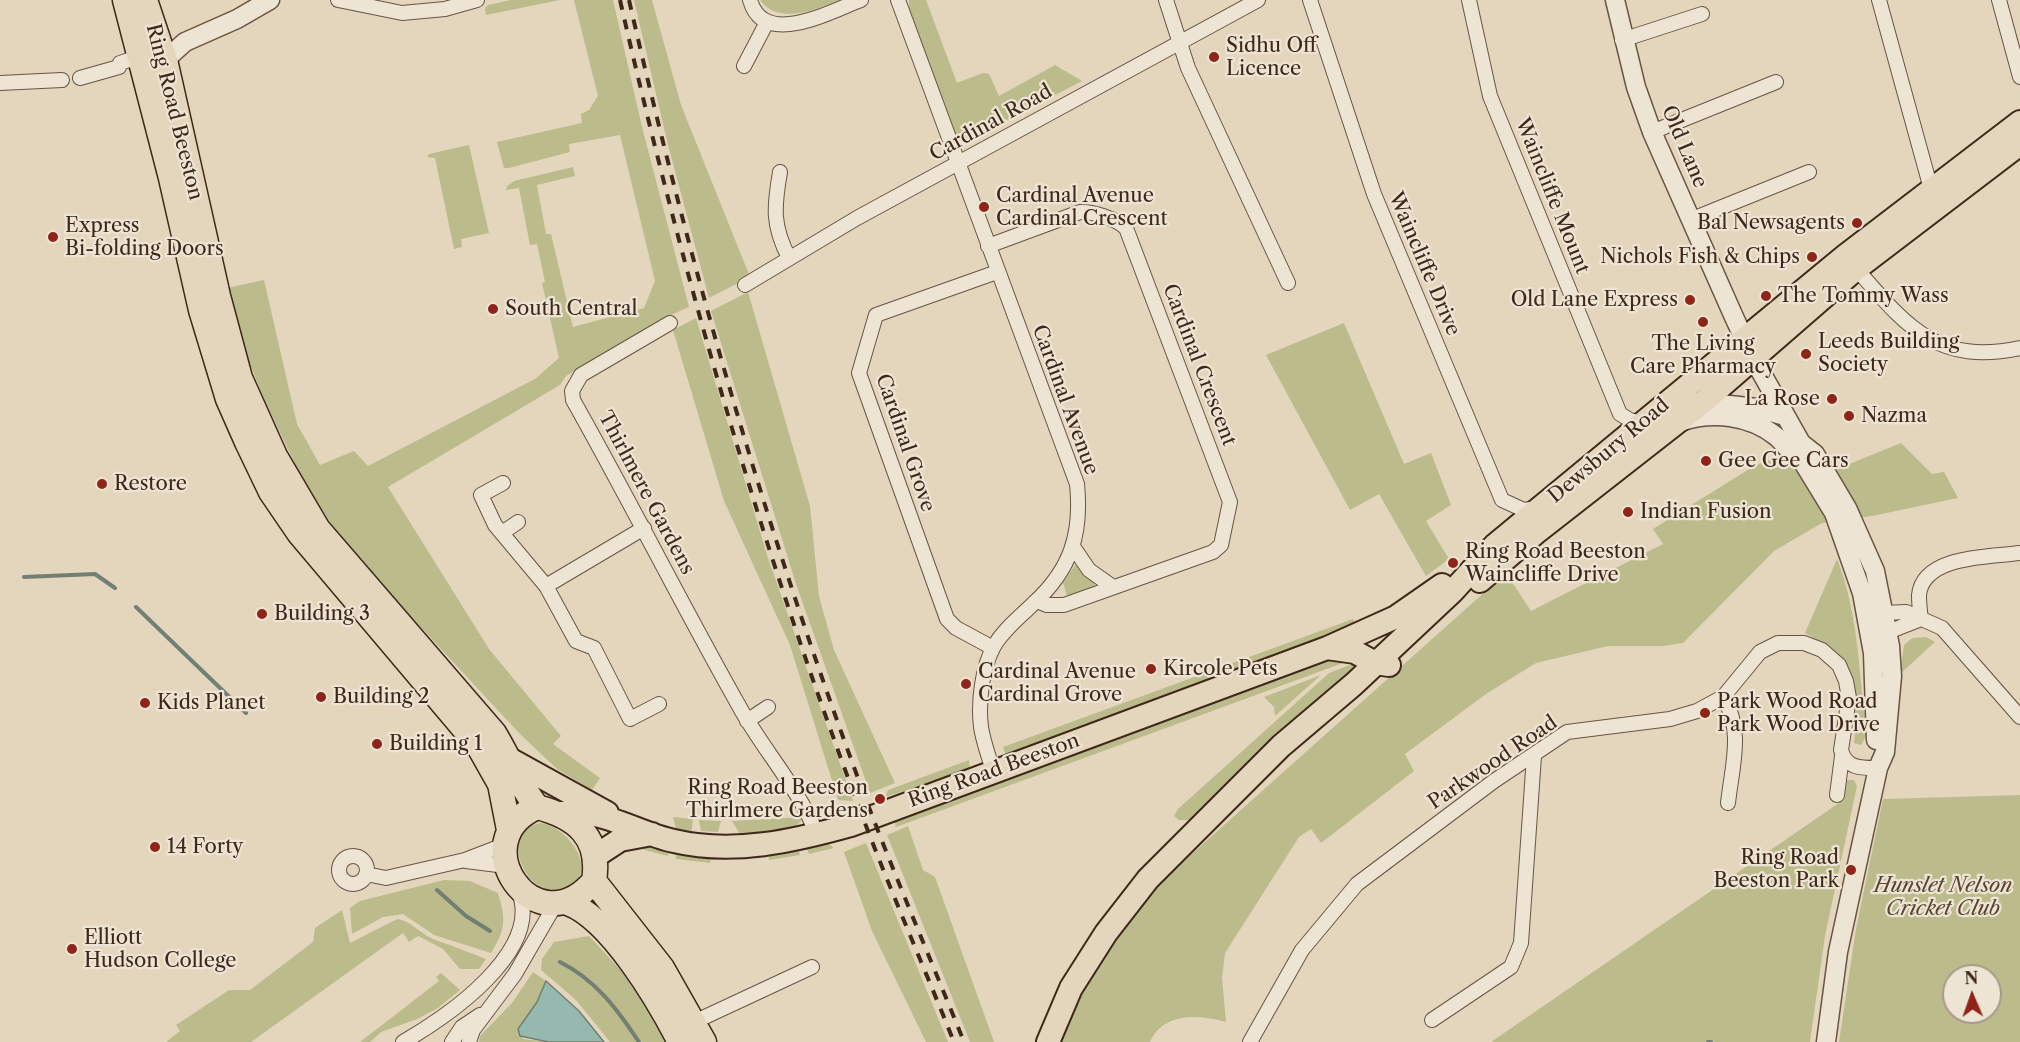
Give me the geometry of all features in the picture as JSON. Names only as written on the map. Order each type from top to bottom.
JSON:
[{"type":"highway","name":"Ring Road Beeston","points":[[125,0],[141,56],[201,310],[228,399],[247,442],[271,492],[299,533],[478,745],[500,784],[509,856]]},
{"type":"highway","name":"Ring Road Beeston","points":[[144,0],[165,60],[218,296],[240,378],[274,456],[318,529],[494,733],[511,760],[524,791],[548,810]]},
{"type":"highway","points":[[680,1042],[604,926],[581,908],[539,901],[509,856],[517,819],[548,810],[572,819],[582,829],[594,869],[656,960],[699,1032]]},
{"type":"highway","points":[[562,904],[594,869]]},
{"type":"main road","name":"Dewsbury Road","points":[[1048,1042],[1071,988],[1106,933],[1148,879],[1222,807],[1324,726],[1495,545],[1669,400],[1749,348],[1851,262],[1931,189],[2020,122]]},
{"type":"main road","name":"Dewsbury Road","points":[[1851,262],[2020,144]]},
{"type":"main road","name":"Dewsbury Road","points":[[1385,660],[1499,563],[1703,402],[1749,348]]},
{"type":"main road","points":[[1669,400],[1703,402]]},
{"type":"main road","name":"Ring Road Beeston","points":[[548,810],[589,814],[654,833],[671,841],[714,846],[758,846],[851,825],[1327,648],[1396,617],[1423,600],[1495,545]]},
{"type":"main road","points":[[1365,631],[1372,633],[1385,660]]},
{"type":"main road","name":"Ring Road Beeston","points":[[1327,648],[1385,660]]},
{"type":"main road","points":[[511,760],[603,810],[616,821]]},
{"type":"main road","name":"Ring Road Beeston","points":[[594,869],[620,840],[654,833]]},
{"type":"street","points":[[165,60],[185,42],[237,19],[270,0]]},
{"type":"street","points":[[338,0],[402,13],[445,9],[477,0]]},
{"type":"street","points":[[750,0],[760,16],[767,22],[792,25],[861,0]]},
{"type":"street","name":"Cardinal Avenue","points":[[898,0],[997,273],[1077,484],[1079,522],[1074,548],[1061,572],[1037,601],[1006,629],[993,648],[982,685],[981,727],[993,771]]},
{"type":"street","points":[[1166,0],[1179,43],[1288,283]]},
{"type":"street","name":"Cardinal Road","points":[[745,285],[958,163],[1258,0]]},
{"type":"street","name":"Waincliffe Drive","points":[[1310,0],[1374,194],[1502,500],[1524,510],[1540,508]]},
{"type":"street","name":"Waincliffe Mount","points":[[1469,0],[1490,96],[1620,414],[1642,423]]},
{"type":"street","name":"Old Lane","points":[[1615,0],[1622,40],[1652,132],[1749,348]]},
{"type":"street","points":[[1879,0],[1931,189]]},
{"type":"street","points":[[1999,0],[2020,78]]},
{"type":"street","points":[[1622,40],[1702,14]]},
{"type":"street","points":[[744,66],[767,22]]},
{"type":"street","points":[[154,27],[168,38],[185,42]]},
{"type":"street","points":[[80,78],[119,67],[141,56]]},
{"type":"street","points":[[0,83],[62,80]]},
{"type":"street","points":[[1652,132],[1776,82]]},
{"type":"street","points":[[780,172],[774,216],[780,239],[789,258]]},
{"type":"street","points":[[1690,220],[1809,172]]},
{"type":"street","name":"Cardinal Crescent","points":[[988,246],[1080,212],[1087,212],[1121,224],[1126,228],[1230,502],[1221,544],[1213,552],[1064,605],[1047,605],[1037,601]]},
{"type":"street","points":[[1851,262],[1904,324],[1947,348],[1990,355],[2020,348]]},
{"type":"street","name":"Cardinal Grove","points":[[993,648],[956,628],[947,619],[859,368],[876,315],[997,273]]},
{"type":"street","name":"Thirlmere Gardens","points":[[670,323],[580,375],[572,391],[573,400],[747,721],[809,813],[817,834]]},
{"type":"street","points":[[1749,348],[1785,412],[1801,451],[1834,513],[1862,593],[1869,627],[1878,768]]},
{"type":"street","points":[[1703,402],[1757,408],[1785,416]]},
{"type":"street","points":[[1677,423],[1703,416],[1743,419],[1769,432],[1791,454],[1801,451],[1815,454],[1847,508],[1875,571],[1888,632],[1892,696],[1885,752],[1878,768],[1838,952],[1826,1042]]},
{"type":"street","points":[[503,483],[481,495],[502,533],[546,586],[576,641],[594,648],[630,719],[659,704]]},
{"type":"street","points":[[502,533],[518,522]]},
{"type":"street","points":[[546,586],[644,528]]},
{"type":"street","points":[[1074,548],[1089,570],[1113,587]]},
{"type":"street","points":[[1921,619],[1919,594],[1927,576],[1943,565],[1962,560],[2020,553]]},
{"type":"street","points":[[1869,627],[1884,613],[1906,612],[1942,628],[2018,712]]},
{"type":"street","points":[[1869,627],[1888,632],[1921,619]]},
{"type":"street","name":"Parkwood Road","points":[[1250,1042],[1302,950],[1357,884],[1494,781],[1568,732],[1670,719],[1697,711],[1724,697],[1747,665],[1760,652],[1778,643],[1804,643],[1822,650],[1839,665],[1846,681],[1849,698],[1837,795]]},
{"type":"street","points":[[1724,697],[1733,712],[1736,727],[1728,803]]},
{"type":"street","points":[[747,721],[768,707]]},
{"type":"street","points":[[1432,1020],[1511,967],[1521,943],[1534,756]]},
{"type":"street","points":[[1842,756],[1847,764],[1878,768]]},
{"type":"street","points":[[366,874],[386,878],[465,860],[509,856]]},
{"type":"street","points":[[465,860],[509,856]]},
{"type":"street","points":[[404,1042],[461,1006],[501,962],[521,922],[522,899],[509,856]]},
{"type":"street","points":[[468,1042],[473,1030],[562,904]]},
{"type":"street","points":[[699,1032],[812,967]]},
{"type":"street","points":[[452,1042],[462,1028],[491,1006]]},
{"type":"green space","points":[[511,0],[560,0],[486,15],[485,8],[488,5]]},
{"type":"green space","points":[[574,0],[613,0],[642,127],[689,307],[669,316],[566,376],[560,385],[388,487],[489,649],[561,736],[553,744],[600,778],[592,790],[557,769],[519,733],[401,606],[330,522],[297,468],[265,401],[247,357],[227,288],[264,280],[297,424],[320,465],[354,451],[368,466],[535,379],[559,358],[542,283],[545,282],[537,244],[530,245],[519,188],[506,190],[507,186],[514,181],[573,167],[575,176],[537,185],[546,234],[551,234],[573,327],[644,308],[655,281],[620,135],[569,144],[570,152],[509,168],[504,168],[497,142],[582,123],[581,114],[589,110],[598,96]]},
{"type":"green space","points":[[634,0],[652,0],[681,105],[750,277],[709,298],[668,145]]},
{"type":"green space","points":[[760,0],[841,0],[809,11],[787,14],[768,8]]},
{"type":"green space","points":[[909,0],[926,0],[957,83],[983,73],[989,74],[999,96],[1055,65],[1082,81],[964,143],[955,137],[909,10]]},
{"type":"green space","points":[[469,145],[489,233],[461,239],[462,247],[454,249],[435,158],[427,157],[429,154]]},
{"type":"green space","points":[[748,292],[810,506],[819,596],[834,650],[895,783],[870,793],[796,584],[711,311]]},
{"type":"green space","points":[[696,318],[767,555],[853,801],[838,800],[790,645],[724,501],[673,330]]},
{"type":"green space","points":[[1344,323],[1404,464],[1431,453],[1451,505],[1426,521],[1449,559],[1426,576],[1379,494],[1350,510],[1266,355]]},
{"type":"green space","points":[[1901,443],[1932,474],[1944,472],[1958,498],[1872,516],[1822,523],[1774,551],[1683,643],[1663,646],[1608,646],[1536,663],[1486,694],[1405,754],[1414,771],[1321,843],[1311,829],[1299,837],[1225,953],[1222,978],[1226,1022],[1194,1017],[1173,1020],[1156,1032],[1150,1042],[1060,1042],[1085,984],[1112,940],[1157,885],[1506,573],[1531,611],[1663,544],[1653,529],[1754,466],[1779,456],[1847,465]]},
{"type":"green space","points":[[1837,559],[1845,581],[1857,646],[1867,734],[1861,745],[1854,743],[1855,732],[1851,731],[1855,696],[1850,672],[1835,652],[1805,633]]},
{"type":"green space","points":[[1075,565],[1093,581],[1095,586],[1074,595],[1067,595],[1063,583]]},
{"type":"green space","points":[[1353,619],[1356,628],[1006,757],[1003,747]]},
{"type":"green space","points":[[1926,637],[1935,642],[1900,674],[1904,645],[1912,638]]},
{"type":"green space","points":[[1324,658],[1354,659],[896,827],[893,818]]},
{"type":"green space","points":[[1355,663],[1357,667],[1191,820],[1179,820],[1174,816],[1178,809],[1329,673]]},
{"type":"green space","points":[[1321,675],[1275,716],[1274,707],[1264,697]]},
{"type":"green space","points":[[969,760],[970,770],[885,797],[888,790]]},
{"type":"green space","points":[[1846,780],[1854,780],[1857,786],[1825,936],[1810,1042],[1491,1042],[1839,803],[1842,785]]},
{"type":"green space","name":"Hunslet Nelson Cricket Club","points":[[2020,795],[2020,1042],[1839,1042],[1856,929],[1883,799]]},
{"type":"green space","points":[[673,817],[693,819],[691,836],[677,832]]},
{"type":"green space","points":[[803,817],[792,829],[785,832],[742,837],[732,821]]},
{"type":"green space","points":[[699,820],[721,821],[718,832],[701,831]]},
{"type":"green space","points":[[540,823],[559,831],[575,848],[580,858],[579,879],[571,887],[557,892],[544,889],[532,881],[524,868],[519,855],[519,841],[526,830]]},
{"type":"green space","points":[[908,826],[923,870],[935,877],[994,1042],[970,1042],[887,835]]},
{"type":"green space","points":[[825,841],[834,848],[809,854],[805,843]]},
{"type":"green space","points":[[866,843],[948,1042],[926,1042],[872,931],[844,852]]},
{"type":"green space","points":[[669,845],[668,856],[630,846]]},
{"type":"green space","points":[[797,845],[800,855],[769,860],[768,849]]},
{"type":"green space","points":[[676,846],[711,852],[710,863],[676,859]]},
{"type":"green space","points":[[444,880],[470,881],[498,893],[503,924],[500,937],[491,953],[434,935],[403,914],[383,917],[352,934],[350,908],[360,901]]},
{"type":"green space","points":[[342,910],[350,943],[397,919],[432,939],[486,959],[479,969],[460,969],[443,949],[418,936],[409,942],[403,933],[251,1042],[166,1042],[180,1031],[176,1025],[229,990],[250,990],[313,942],[315,928]]},
{"type":"green space","points":[[589,936],[629,979],[667,1042],[610,1042],[576,1000],[541,970],[542,959],[554,942]]},
{"type":"green space","points":[[533,972],[546,981],[537,1002],[518,1029],[523,1039],[549,1042],[479,1042],[480,1036],[512,1003]]},
{"type":"green space","points":[[441,973],[460,990],[438,1008],[417,1019],[381,1032],[370,1042],[360,1042],[439,981],[436,977]]},
{"type":"water","points":[[546,981],[579,1011],[604,1042],[549,1042],[520,1036],[518,1029],[537,1002]]},
{"type":"waterway","points":[[24,577],[95,574],[115,588]]},
{"type":"waterway","points":[[136,607],[246,713]]},
{"type":"waterway","points":[[437,890],[466,916],[490,931]]},
{"type":"waterway","points":[[560,962],[584,977],[605,996],[639,1042]]},
{"type":"railway","points":[[620,0],[669,203],[755,505],[787,604],[857,802],[954,1042]]},
{"type":"railway","points":[[629,0],[705,303],[764,502],[865,797],[964,1042]]},
{"type":"place","name":"Sidhu Off Licence","points":[[1214,57]]},
{"type":"place","name":"Cardinal Avenue Cardinal Crescent","points":[[984,207]]},
{"type":"place","name":"Bal Newsagents","points":[[1857,223]]},
{"type":"place","name":"Express Bi-folding Doors","points":[[53,237]]},
{"type":"place","name":"Nichols Fish & Chips","points":[[1812,257]]},
{"type":"place","name":"The Tommy Wass","points":[[1766,296]]},
{"type":"place","name":"Old Lane Express","points":[[1690,300]]},
{"type":"place","name":"South Central","points":[[493,309]]},
{"type":"place","name":"The Living Care Pharmacy","points":[[1703,322]]},
{"type":"place","name":"Leeds Building Society","points":[[1806,354]]},
{"type":"place","name":"La Rose","points":[[1832,399]]},
{"type":"place","name":"Nazma","points":[[1849,416]]},
{"type":"place","name":"Gee Gee Cars","points":[[1706,461]]},
{"type":"place","name":"Restore","points":[[102,484]]},
{"type":"place","name":"Indian Fusion","points":[[1628,512]]},
{"type":"place","name":"Ring Road Beeston Waincliffe Drive","points":[[1453,563]]},
{"type":"place","name":"Building 3","points":[[262,614]]},
{"type":"place","name":"Kircole Pets","points":[[1151,669]]},
{"type":"place","name":"Cardinal Avenue Cardinal Grove","points":[[966,684]]},
{"type":"place","name":"Building 2","points":[[321,697]]},
{"type":"place","name":"Kids Planet","points":[[145,703]]},
{"type":"place","name":"Park Wood Road Park Wood Drive","points":[[1705,713]]},
{"type":"place","name":"Building 1","points":[[377,744]]},
{"type":"place","name":"Ring Road Beeston Thirlmere Gardens","points":[[880,799]]},
{"type":"place","name":"14 Forty","points":[[155,847]]},
{"type":"place","name":"Ring Road Beeston Park","points":[[1851,870]]},
{"type":"place","name":"Elliott Hudson College","points":[[72,949]]}]
